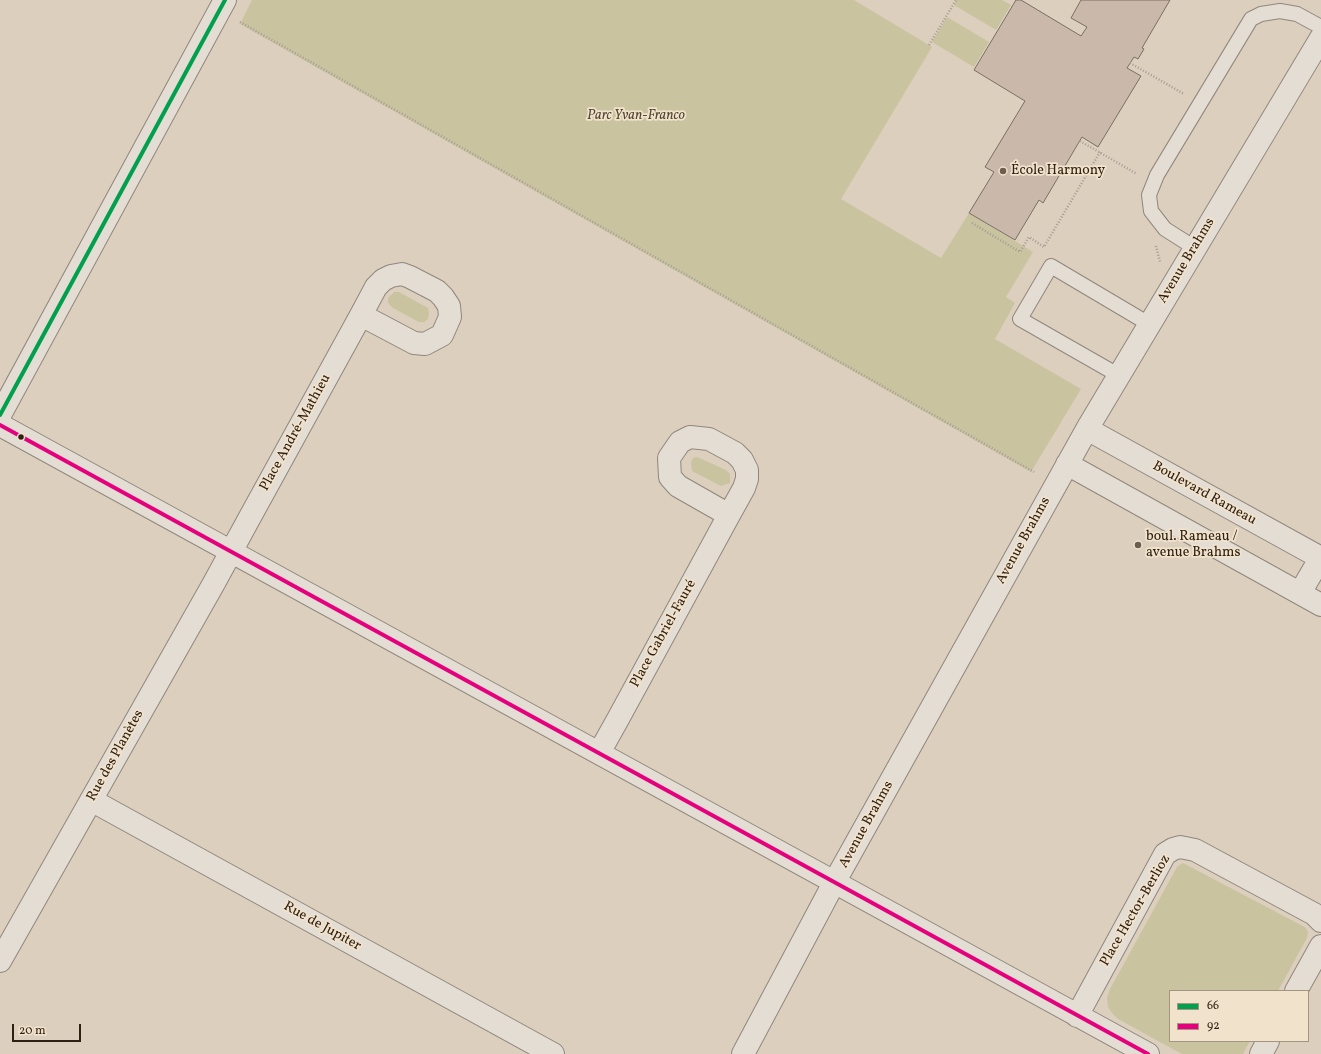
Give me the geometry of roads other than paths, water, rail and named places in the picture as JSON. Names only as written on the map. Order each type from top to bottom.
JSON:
[{"type":"street","points":[[0,415],[223,4]]},
{"type":"street","name":"Avenue Brahms","points":[[743,1054],[835,881],[1067,464],[1118,375],[1321,38]]},
{"type":"street","name":"Place André-Mathieu","points":[[231,551],[361,315]]},
{"type":"street","points":[[0,425],[599,754],[835,881],[879,907],[1148,1054]]},
{"type":"street","name":"Boulevard Rameau","points":[[1087,429],[1321,558]]},
{"type":"street","points":[[1067,464],[1321,605]]},
{"type":"street","name":"Place Gabriel-Fauré","points":[[599,754],[729,515]]},
{"type":"street","name":"Rue des Planètes","points":[[0,961],[231,551]]},
{"type":"street","points":[[1300,593],[1321,558]]},
{"type":"street","name":"Rue de Jupiter","points":[[92,800],[553,1054]]},
{"type":"street","name":"Place Hector-Berlioz","points":[[1077,1016],[1165,854],[1173,849],[1180,847],[1195,850],[1314,914],[1321,921]]},
{"type":"street","points":[[1297,990],[1321,946]]},
{"type":"street","points":[[1261,1054],[1267,1042]]},
{"type":"lane","points":[[1195,248],[1165,230],[1150,211],[1149,195],[1158,175],[1251,19],[1261,14],[1280,11],[1297,14],[1321,27]]},
{"type":"lane","points":[[1118,375],[1020,319],[1051,266],[1149,324]]},
{"type":"place","name":"École Harmony","points":[[1003,171]]},
{"type":"place","name":"boul. Rameau / avenue Brahms","points":[[1138,545]]},
{"type":"park label","name":"Parc Yvan-Franco","points":[[636,116]]}]
